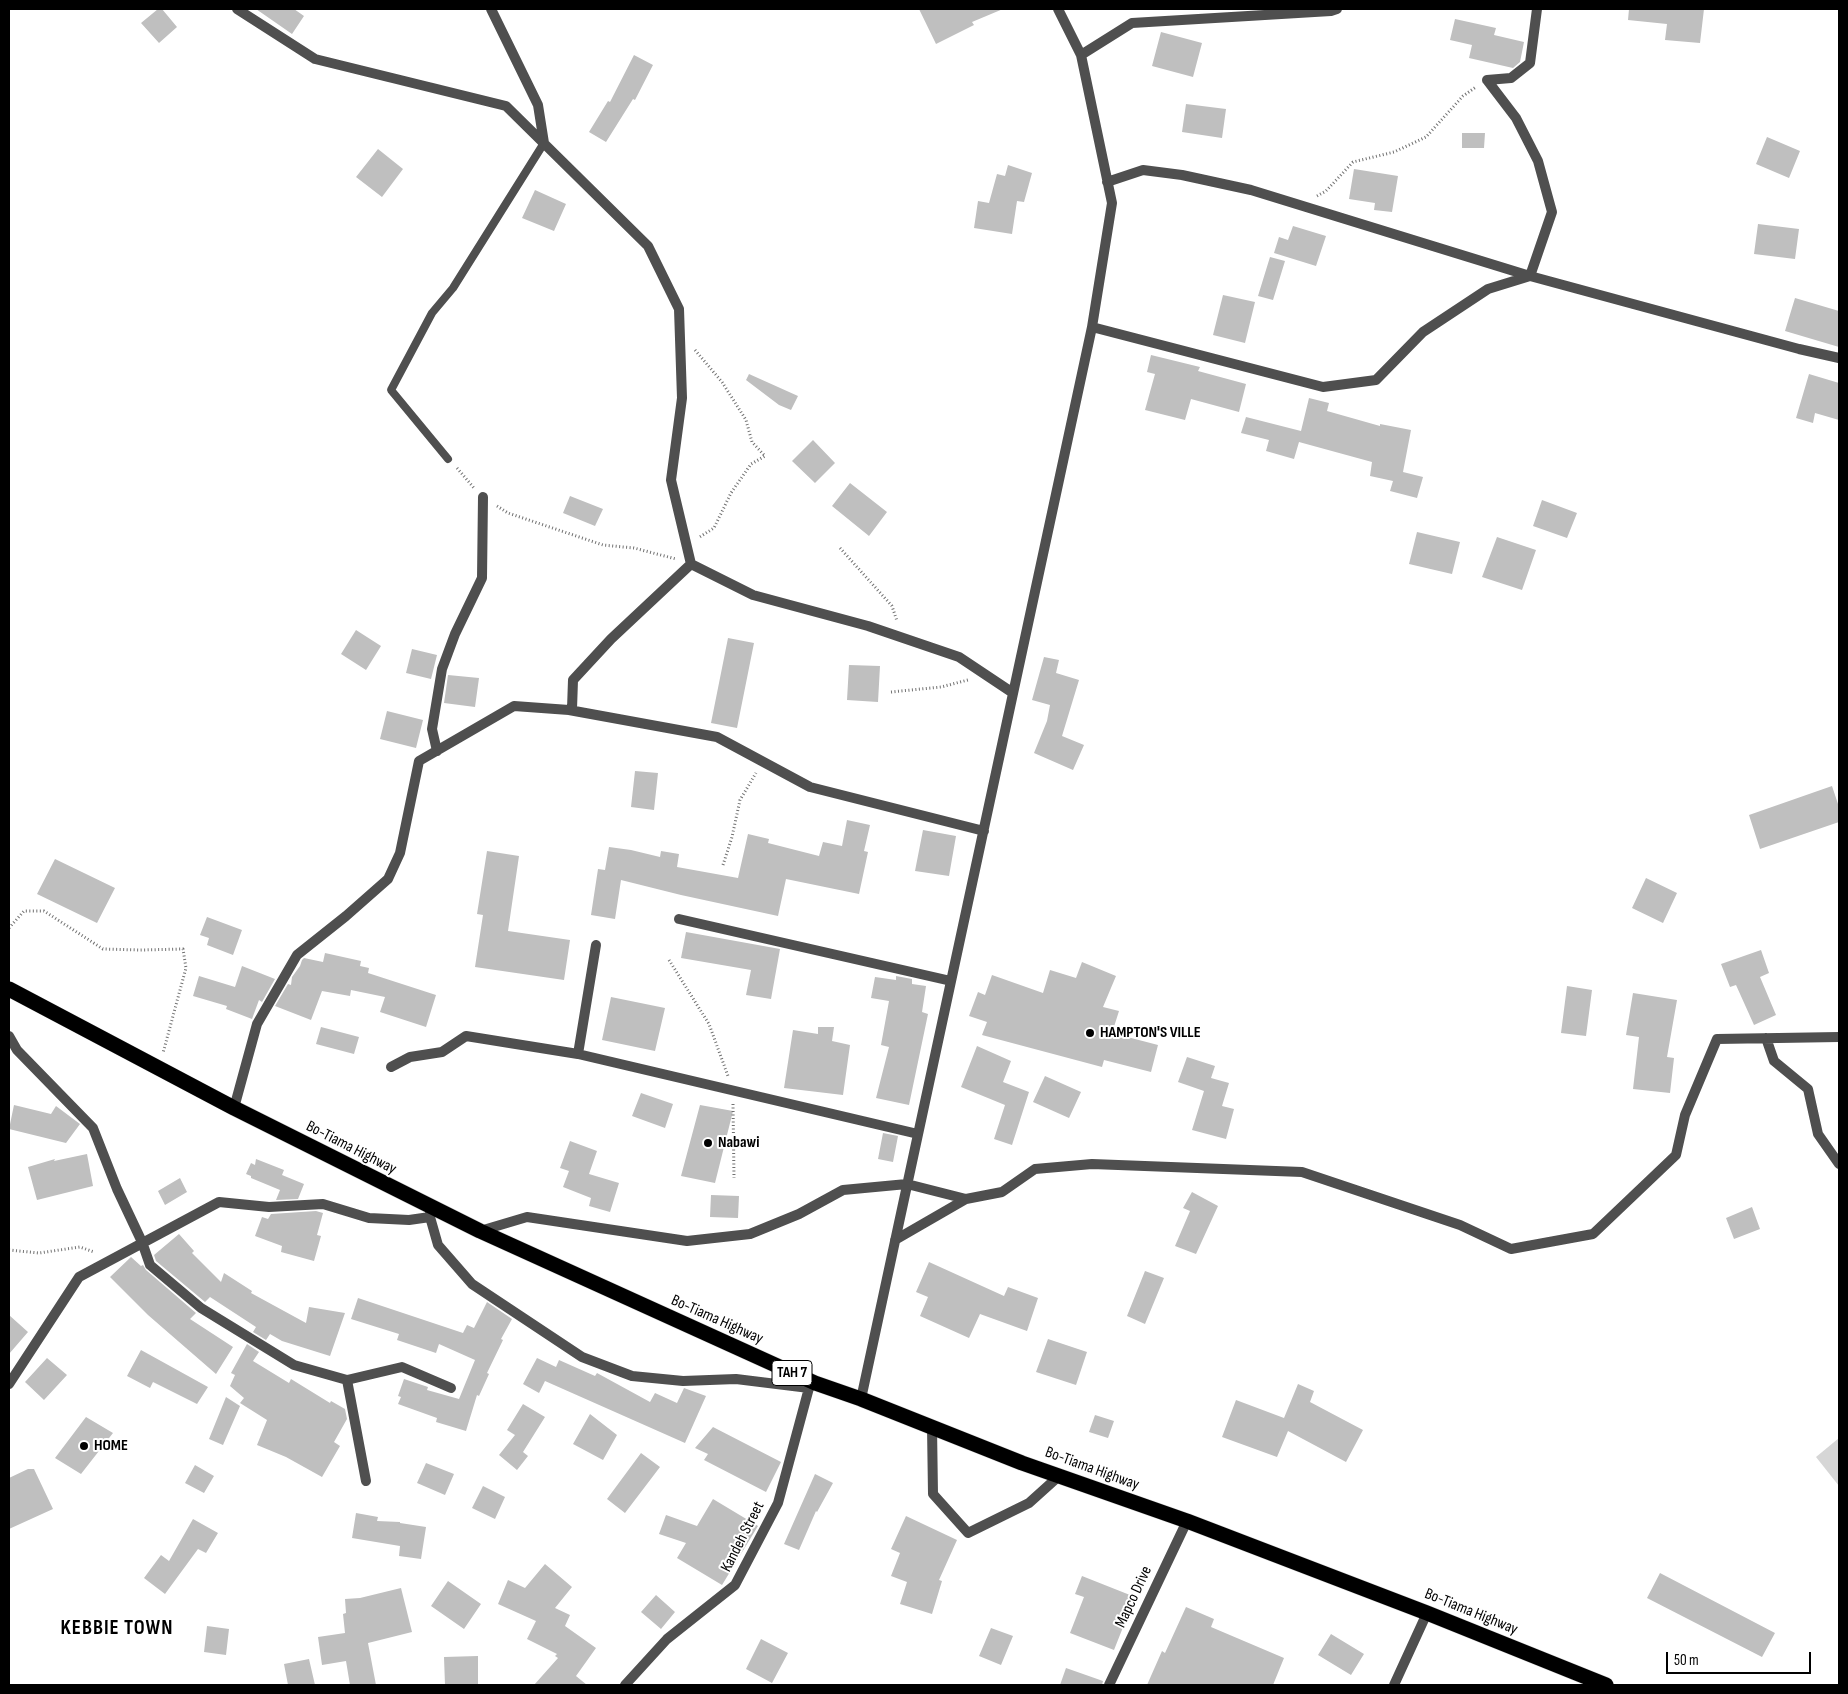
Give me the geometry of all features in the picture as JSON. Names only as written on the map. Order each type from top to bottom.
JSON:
[{"type":"highway","name":"Bo-Tiama Highway","points":[[9,989],[430,1212],[480,1231],[812,1386],[861,1399],[1059,1476],[1187,1521],[1427,1613],[1606,1685]]},
{"type":"street","points":[[237,9],[315,59],[506,106],[648,246],[679,309],[682,398],[671,480],[691,564]]},
{"type":"street","points":[[491,9],[538,104],[544,144]]},
{"type":"street","points":[[861,1399],[1092,327],[1112,202],[1081,55],[1058,9]]},
{"type":"street","points":[[1081,55],[1132,23],[1331,11],[1337,9]]},
{"type":"street","points":[[1487,80],[1511,78],[1530,63],[1537,9]]},
{"type":"street","points":[[1487,80],[1516,118],[1538,161],[1552,212],[1530,276]]},
{"type":"street","points":[[1108,182],[1143,170],[1182,175],[1251,190],[1530,276],[1799,349],[1839,358]]},
{"type":"street","points":[[1092,327],[1323,387],[1376,380],[1423,332],[1488,289],[1530,276]]},
{"type":"street","points":[[437,751],[432,729],[442,669],[454,634],[482,578],[483,497]]},
{"type":"street","points":[[691,564],[753,594],[868,626],[959,658],[1013,694]]},
{"type":"street","points":[[569,710],[572,709],[573,680],[611,639],[691,564]]},
{"type":"street","points":[[234,1108],[257,1024],[297,954],[346,916],[388,879],[400,853],[418,761],[514,706],[569,710],[717,737],[810,787],[984,831]]},
{"type":"street","points":[[679,919],[951,981]]},
{"type":"street","points":[[578,1054],[596,945]]},
{"type":"street","points":[[9,1036],[16,1050],[93,1128],[116,1188],[142,1242],[150,1265],[201,1308],[294,1365],[346,1380],[402,1367],[451,1388]]},
{"type":"street","points":[[392,1067],[410,1057],[442,1052],[466,1036],[578,1054],[918,1134]]},
{"type":"street","points":[[895,1240],[966,1199],[1002,1192],[1035,1169],[1092,1164],[1302,1172],[1460,1225],[1511,1249],[1593,1234],[1676,1155],[1685,1115],[1717,1039],[1839,1037]]},
{"type":"street","points":[[1766,1038],[1774,1061],[1808,1089],[1818,1134],[1839,1164]]},
{"type":"street","points":[[480,1231],[526,1217],[688,1241],[750,1234],[799,1214],[843,1190],[907,1184],[966,1199]]},
{"type":"street","points":[[9,1384],[79,1277],[219,1202],[269,1207],[323,1204],[369,1218],[409,1220],[430,1212],[438,1245],[472,1284],[582,1357],[632,1376],[683,1381],[736,1379],[812,1386]]},
{"type":"street","points":[[346,1380],[366,1481]]},
{"type":"street","name":"Kandeh Street","points":[[625,1685],[667,1639],[735,1586],[778,1503],[812,1386]]},
{"type":"street","points":[[932,1427],[934,1494],[968,1533],[1029,1503],[1059,1476]]},
{"type":"street","name":"Mapco Drive","points":[[1109,1685],[1187,1521]]},
{"type":"street","points":[[1394,1685],[1427,1613]]},
{"type":"lane","points":[[448,459],[390,390],[432,313],[453,288],[544,144]]},
{"type":"path","points":[[1298,205],[1326,191],[1352,162],[1394,152],[1426,137],[1463,96],[1487,80]]},
{"type":"path","points":[[680,329],[722,382],[746,420],[752,442],[766,456],[751,464],[731,493],[714,528],[687,545]]},
{"type":"path","points":[[448,459],[483,497],[508,513],[603,545],[634,548],[691,564]]},
{"type":"path","points":[[840,548],[892,606],[903,638]]},
{"type":"path","points":[[891,692],[941,687],[985,675]]},
{"type":"path","points":[[723,865],[732,837],[740,800],[763,761]]},
{"type":"path","points":[[9,928],[24,912],[44,911],[103,948],[140,950],[183,949],[186,968],[159,1068]]},
{"type":"path","points":[[669,960],[709,1024],[733,1090],[734,1178]]},
{"type":"path","points":[[9,1250],[39,1253],[80,1247],[113,1259]]},
{"type":"shaded area","points":[[1839,1438],[1839,1486],[1816,1457]]},
{"type":"building","points":[[158,9],[162,9],[177,27],[159,43],[141,23]]},
{"type":"building","points":[[256,9],[294,9],[304,16],[292,34]]},
{"type":"building","points":[[919,9],[1003,9],[972,22],[974,25],[936,44]]},
{"type":"building","points":[[1629,9],[1704,9],[1700,43],[1665,40],[1667,24],[1628,20]]},
{"type":"building","points":[[1455,19],[1496,28],[1494,35],[1524,42],[1520,62],[1513,68],[1469,58],[1472,45],[1450,40]]},
{"type":"building","points":[[1161,32],[1202,43],[1193,77],[1152,66]]},
{"type":"building","points":[[634,55],[653,65],[635,100],[633,99],[606,142],[589,132],[608,101],[610,102]]},
{"type":"building","points":[[1186,104],[1226,109],[1222,138],[1182,132]]},
{"type":"building","points":[[1462,133],[1485,133],[1484,148],[1462,148]]},
{"type":"building","points":[[1767,137],[1800,151],[1789,178],[1756,164]]},
{"type":"building","points":[[378,149],[403,169],[382,197],[356,177]]},
{"type":"building","points":[[1008,165],[1032,173],[1024,202],[1017,201],[1012,234],[974,228],[978,201],[989,203],[997,174],[1005,176]]},
{"type":"building","points":[[1354,169],[1398,176],[1392,212],[1374,210],[1375,203],[1349,199]]},
{"type":"building","points":[[535,190],[566,204],[554,231],[522,218]]},
{"type":"building","points":[[1758,224],[1799,229],[1795,259],[1754,254]]},
{"type":"building","points":[[1293,226],[1326,236],[1316,266],[1274,253],[1279,237],[1288,240]]},
{"type":"building","points":[[1270,257],[1285,261],[1273,300],[1258,296]]},
{"type":"building","points":[[1223,295],[1255,302],[1245,343],[1213,335]]},
{"type":"building","points":[[1795,298],[1839,311],[1839,347],[1785,331]]},
{"type":"building","points":[[1151,355],[1200,367],[1198,371],[1246,384],[1239,412],[1191,399],[1185,420],[1145,410],[1155,374],[1147,372]]},
{"type":"building","points":[[749,374],[798,396],[791,410],[779,405],[746,380]]},
{"type":"building","points":[[1809,374],[1839,383],[1839,420],[1815,413],[1813,423],[1796,418]]},
{"type":"building","points":[[1309,398],[1329,403],[1327,411],[1380,426],[1380,424],[1411,430],[1403,472],[1423,477],[1417,498],[1390,491],[1393,481],[1370,476],[1372,462],[1299,442],[1294,459],[1266,451],[1269,440],[1241,433],[1246,417],[1301,431]]},
{"type":"building","points":[[813,440],[835,463],[815,483],[792,461]]},
{"type":"building","points":[[850,483],[887,512],[869,536],[832,506]]},
{"type":"building","points":[[570,496],[603,509],[595,526],[563,513]]},
{"type":"building","points":[[1542,500],[1577,513],[1567,538],[1533,526]]},
{"type":"building","points":[[1417,532],[1460,542],[1452,574],[1409,564]]},
{"type":"building","points":[[1497,537],[1536,550],[1522,590],[1482,577]]},
{"type":"building","points":[[356,630],[381,646],[366,670],[341,654]]},
{"type":"building","points":[[728,638],[754,643],[737,728],[711,723]]},
{"type":"building","points":[[412,649],[437,655],[431,679],[406,673]]},
{"type":"building","points":[[1044,657],[1059,660],[1056,673],[1079,680],[1062,736],[1084,745],[1073,770],[1034,753],[1047,721],[1050,705],[1032,700]]},
{"type":"building","points":[[849,665],[880,666],[878,702],[847,700]]},
{"type":"building","points":[[448,675],[479,678],[475,707],[444,703]]},
{"type":"building","points":[[387,711],[423,720],[416,748],[380,739]]},
{"type":"building","points":[[635,771],[658,773],[654,810],[631,807]]},
{"type":"building","points":[[1832,786],[1839,807],[1839,822],[1760,849],[1749,815]]},
{"type":"building","points":[[847,820],[870,825],[864,851],[868,852],[859,894],[786,879],[778,916],[621,880],[615,919],[591,915],[598,869],[605,870],[609,847],[660,857],[661,851],[679,854],[677,867],[738,878],[748,834],[769,839],[768,843],[819,856],[823,842],[842,846]]},
{"type":"building","points":[[923,830],[956,836],[949,876],[915,871]]},
{"type":"building","points":[[487,851],[519,856],[508,931],[570,940],[564,980],[475,967],[483,915],[477,914]]},
{"type":"building","points":[[55,859],[115,888],[97,923],[37,894]]},
{"type":"building","points":[[1646,878],[1677,893],[1663,923],[1632,908]]},
{"type":"building","points":[[207,917],[242,930],[233,955],[207,945],[209,938],[200,935]]},
{"type":"building","points":[[686,932],[780,949],[771,999],[746,995],[751,970],[681,958]]},
{"type":"building","points":[[1761,950],[1769,973],[1760,977],[1776,1015],[1754,1025],[1736,985],[1730,987],[1721,964]]},
{"type":"building","points":[[325,953],[361,961],[360,966],[369,968],[368,973],[436,995],[426,1027],[380,1012],[385,997],[351,990],[350,996],[322,991],[311,1020],[275,1006],[288,984],[291,985],[292,977],[302,960],[304,958],[323,962]]},
{"type":"building","points":[[1082,962],[1116,976],[1103,1007],[1119,1011],[1112,1033],[1158,1045],[1151,1072],[1104,1060],[1102,1067],[982,1035],[987,1022],[969,1016],[978,992],[985,995],[992,975],[1043,993],[1050,970],[1076,978]]},
{"type":"building","points":[[242,966],[275,979],[262,1002],[259,1000],[252,1019],[226,1009],[227,1006],[193,996],[199,976],[235,987]]},
{"type":"building","points":[[896,976],[912,979],[912,984],[926,986],[922,1012],[928,1014],[909,1105],[876,1098],[889,1047],[881,1045],[889,1001],[871,998],[875,977],[896,980]]},
{"type":"building","points":[[1567,986],[1592,990],[1586,1036],[1561,1033]]},
{"type":"building","points":[[1633,993],[1677,1000],[1667,1057],[1674,1058],[1670,1093],[1633,1089],[1639,1037],[1626,1035]]},
{"type":"building","points":[[611,997],[665,1008],[655,1051],[602,1040]]},
{"type":"building","points":[[321,1027],[359,1037],[354,1054],[316,1044]]},
{"type":"building","points":[[818,1027],[834,1027],[832,1041],[850,1045],[843,1095],[784,1088],[793,1030],[818,1034]]},
{"type":"building","points":[[977,1046],[1011,1061],[1003,1082],[1029,1092],[1012,1145],[994,1139],[1005,1105],[961,1087]]},
{"type":"building","points":[[1187,1057],[1215,1066],[1211,1078],[1229,1083],[1222,1106],[1234,1109],[1226,1139],[1192,1130],[1204,1091],[1178,1082]]},
{"type":"building","points":[[1045,1076],[1081,1092],[1069,1118],[1033,1102]]},
{"type":"building","points":[[641,1093],[673,1104],[665,1128],[632,1116]]},
{"type":"building","points":[[14,1105],[51,1114],[56,1106],[80,1124],[66,1143],[9,1129]]},
{"type":"building","name":"Nabawi","points":[[700,1105],[733,1111],[715,1183],[681,1176]]},
{"type":"building","points":[[883,1133],[898,1136],[893,1162],[878,1159]]},
{"type":"building","points":[[570,1141],[597,1151],[589,1174],[619,1183],[610,1212],[589,1206],[591,1198],[563,1187],[569,1171],[560,1168]]},
{"type":"building","points":[[87,1154],[93,1186],[37,1200],[28,1167],[55,1159],[54,1161]]},
{"type":"building","points":[[256,1159],[284,1170],[282,1175],[304,1184],[298,1199],[276,1200],[280,1190],[246,1174],[251,1163],[255,1165]]},
{"type":"building","points":[[180,1178],[187,1192],[165,1205],[158,1191]]},
{"type":"building","points":[[1192,1192],[1218,1206],[1196,1254],[1175,1246],[1190,1211],[1183,1208]]},
{"type":"building","points":[[711,1195],[739,1196],[738,1218],[710,1217]]},
{"type":"building","points":[[1752,1207],[1760,1229],[1734,1239],[1726,1218]]},
{"type":"building","points":[[316,1211],[323,1213],[317,1235],[321,1236],[314,1261],[281,1252],[282,1246],[255,1236],[262,1217],[268,1219],[271,1214]]},
{"type":"building","points":[[179,1234],[194,1251],[192,1253],[221,1282],[224,1273],[252,1291],[251,1293],[306,1323],[309,1307],[345,1313],[330,1356],[282,1341],[270,1334],[266,1340],[253,1332],[256,1327],[210,1297],[205,1302],[156,1261],[154,1255]]},
{"type":"building","points":[[131,1257],[141,1266],[143,1265],[146,1270],[196,1313],[190,1319],[233,1347],[216,1374],[148,1315],[110,1277]]},
{"type":"building","points":[[929,1262],[1004,1296],[1008,1287],[1038,1298],[1027,1331],[980,1314],[969,1338],[920,1316],[928,1297],[916,1292]]},
{"type":"building","points":[[1145,1271],[1164,1278],[1145,1324],[1127,1316]]},
{"type":"building","points":[[358,1298],[463,1333],[467,1325],[474,1328],[487,1302],[512,1319],[501,1339],[503,1340],[487,1373],[489,1374],[479,1396],[477,1395],[466,1431],[436,1422],[437,1418],[398,1404],[401,1397],[398,1396],[404,1379],[428,1387],[427,1390],[459,1399],[475,1360],[439,1344],[436,1353],[397,1340],[399,1334],[351,1319]]},
{"type":"building","points":[[9,1315],[28,1332],[9,1354]]},
{"type":"building","points":[[1048,1339],[1087,1352],[1076,1385],[1036,1372]]},
{"type":"building","points":[[247,1344],[259,1352],[253,1361],[289,1383],[291,1379],[330,1403],[331,1401],[345,1409],[347,1419],[334,1442],[340,1446],[322,1477],[286,1457],[257,1445],[267,1420],[240,1403],[244,1398],[230,1386],[235,1375],[231,1373]]},
{"type":"building","points":[[141,1350],[208,1387],[197,1404],[153,1382],[150,1388],[127,1376]]},
{"type":"building","points":[[47,1358],[67,1375],[44,1400],[25,1382]]},
{"type":"building","points":[[537,1358],[556,1367],[559,1360],[595,1376],[597,1373],[650,1402],[655,1393],[677,1403],[684,1388],[706,1396],[685,1443],[545,1381],[539,1393],[523,1384]]},
{"type":"building","points":[[1298,1384],[1314,1391],[1310,1402],[1363,1430],[1346,1462],[1288,1431],[1277,1457],[1222,1437],[1236,1400],[1284,1418]]},
{"type":"building","points":[[226,1397],[240,1406],[223,1445],[209,1439]]},
{"type":"building","points":[[523,1404],[545,1417],[523,1452],[528,1456],[517,1470],[499,1455],[515,1435],[507,1430]]},
{"type":"building","points":[[590,1414],[617,1435],[603,1460],[573,1444]]},
{"type":"building","points":[[1095,1415],[1114,1421],[1108,1438],[1089,1432]]},
{"type":"building","name":"HOME","points":[[86,1417],[113,1433],[81,1474],[55,1458]]},
{"type":"building","points":[[713,1427],[781,1462],[766,1492],[704,1460],[708,1454],[695,1448]]},
{"type":"building","points":[[641,1453],[660,1467],[625,1513],[607,1499]]},
{"type":"building","points":[[426,1463],[454,1474],[445,1495],[417,1483]]},
{"type":"building","points":[[195,1465],[214,1476],[204,1493],[185,1483]]},
{"type":"building","points":[[28,1469],[34,1469],[53,1509],[9,1529],[9,1478]]},
{"type":"building","points":[[815,1474],[833,1483],[816,1511],[799,1550],[784,1544]]},
{"type":"building","points":[[483,1486],[505,1497],[495,1519],[472,1508]]},
{"type":"building","points":[[713,1499],[758,1526],[722,1585],[677,1558],[686,1543],[659,1534],[666,1515],[697,1526]]},
{"type":"building","points":[[356,1513],[378,1517],[377,1521],[400,1522],[426,1527],[421,1559],[399,1556],[400,1546],[352,1538]]},
{"type":"building","points":[[906,1516],[957,1540],[939,1580],[942,1581],[932,1614],[900,1604],[907,1582],[891,1576],[900,1553],[891,1549]]},
{"type":"building","points":[[193,1519],[218,1533],[206,1553],[198,1549],[165,1594],[144,1578],[161,1555],[169,1561]]},
{"type":"building","points":[[545,1564],[572,1587],[555,1608],[570,1615],[565,1626],[596,1648],[576,1676],[587,1685],[534,1685],[558,1658],[555,1656],[557,1654],[527,1639],[536,1621],[498,1604],[508,1580],[525,1588]]},
{"type":"building","points":[[1660,1573],[1775,1633],[1762,1657],[1647,1598]]},
{"type":"building","points":[[1082,1576],[1135,1597],[1114,1650],[1070,1633],[1084,1597],[1075,1594]]},
{"type":"building","points":[[448,1581],[481,1604],[464,1629],[431,1606]]},
{"type":"building","points":[[401,1588],[412,1632],[368,1643],[376,1685],[350,1685],[346,1661],[322,1665],[318,1637],[345,1633],[343,1614],[346,1613],[345,1599],[360,1598]]},
{"type":"building","points":[[656,1595],[675,1612],[661,1629],[641,1612]]},
{"type":"building","points":[[1186,1607],[1214,1619],[1211,1627],[1284,1658],[1273,1685],[1147,1685],[1162,1651],[1165,1653]]},
{"type":"building","points":[[207,1626],[229,1629],[226,1655],[204,1652]]},
{"type":"building","points":[[991,1628],[1013,1636],[1001,1665],[979,1656]]},
{"type":"building","points":[[1331,1634],[1364,1654],[1351,1675],[1318,1655]]},
{"type":"building","points":[[761,1639],[788,1653],[772,1683],[746,1669]]},
{"type":"building","points":[[478,1656],[478,1685],[445,1685],[444,1657]]},
{"type":"building","points":[[309,1659],[315,1685],[288,1685],[284,1664]]},
{"type":"building","points":[[1066,1668],[1103,1681],[1102,1685],[1060,1685]]},
{"type":"place","name":"HAMPTON'S VILLE","points":[[1090,1033]]},
{"type":"place","name":"Nabawi","points":[[708,1143]]},
{"type":"place","name":"HOME","points":[[84,1446]]},
{"type":"district","name":"KEBBIE TOWN","points":[[117,1629]]}]
